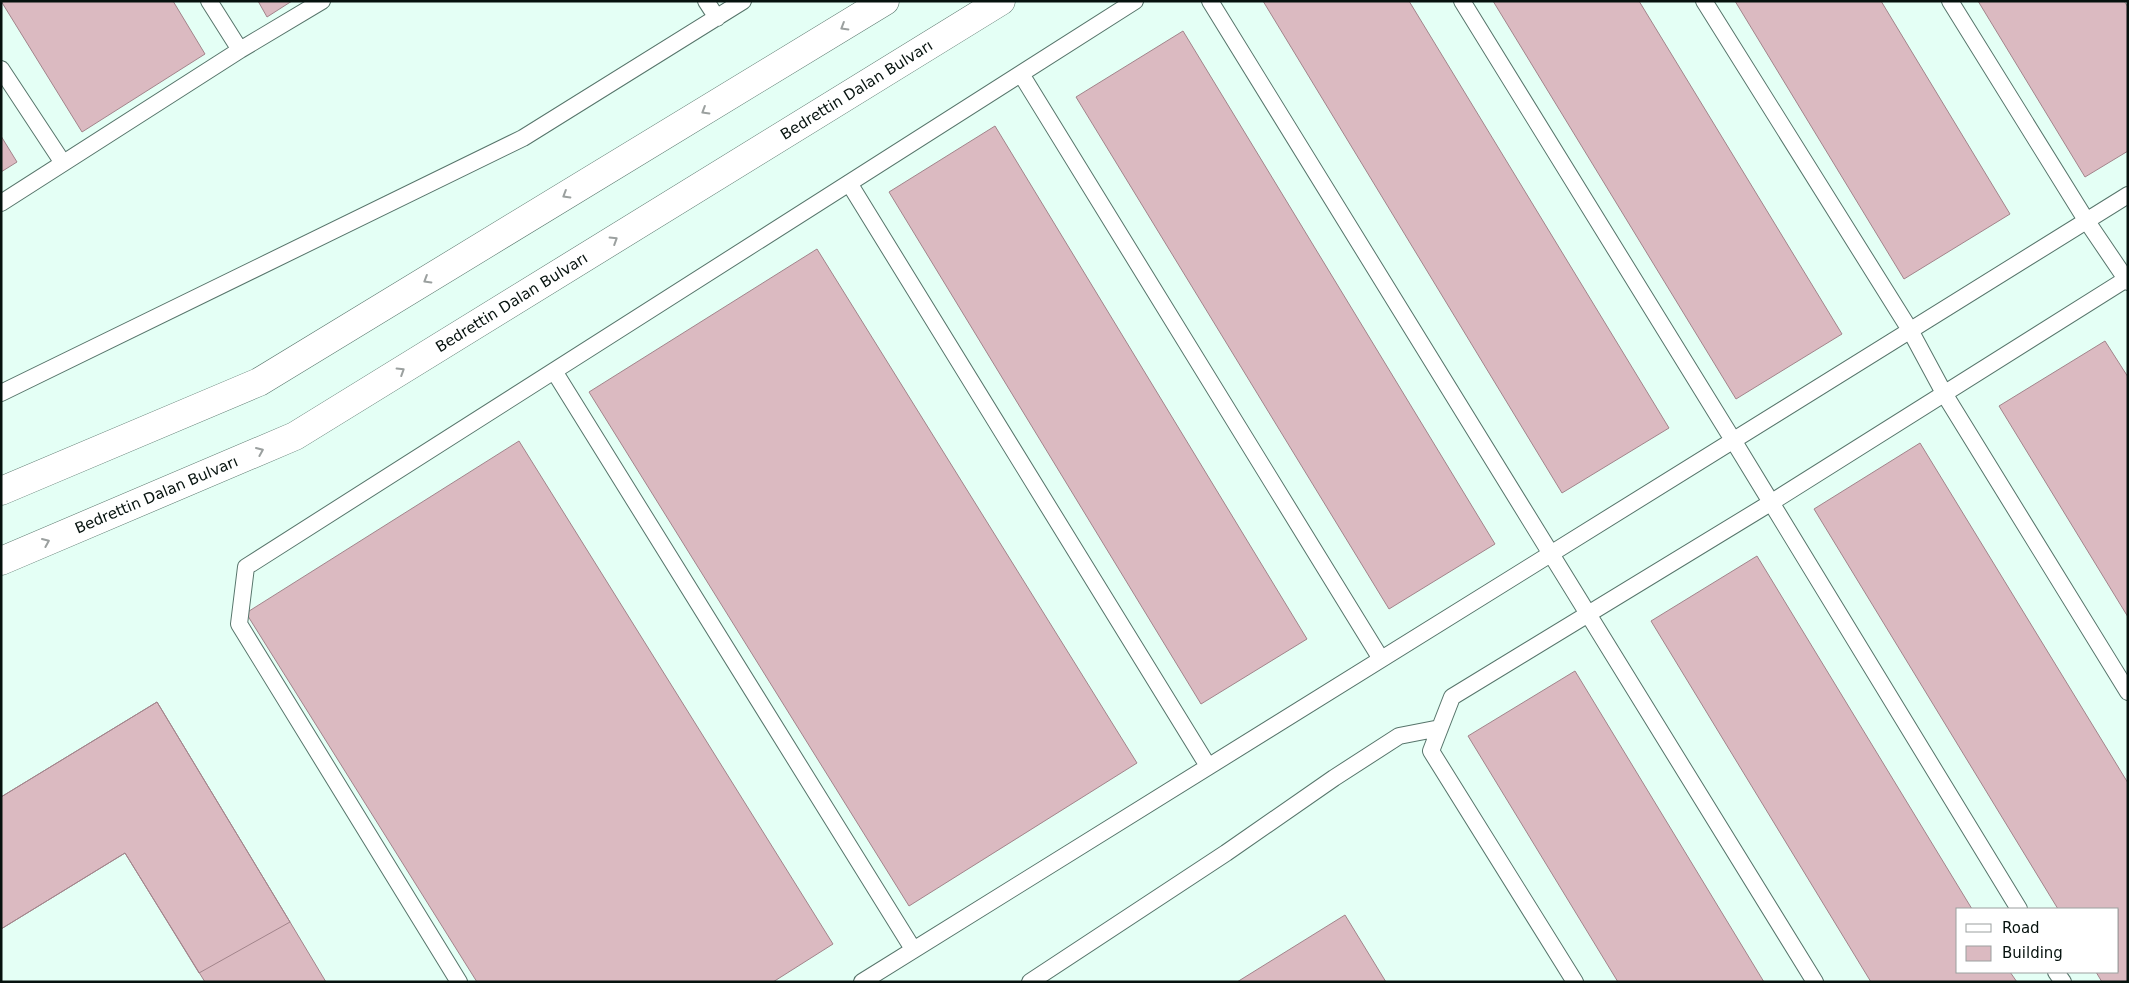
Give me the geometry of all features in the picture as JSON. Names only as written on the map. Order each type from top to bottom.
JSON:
[{"type":"main road","points":[[1,491],[260,382],[885,1]]},
{"type":"main road","name":"Bedrettin Dalan Bulvarı","points":[[1,561],[295,436],[1001,1]]},
{"type":"lane","points":[[208,1],[240,50]]},
{"type":"lane","points":[[1,203],[240,50],[322,1]]},
{"type":"lane","points":[[706,1],[717,18]]},
{"type":"lane","points":[[1,393],[523,138],[743,1]]},
{"type":"lane","points":[[459,982],[239,624],[246,566],[1135,1]]},
{"type":"lane","points":[[1210,1],[1814,982]]},
{"type":"lane","points":[[1462,1],[1772,502],[2017,908]]},
{"type":"lane","points":[[1704,1],[1910,330],[1945,395],[2128,692]]},
{"type":"lane","points":[[1575,982],[1431,751],[1452,697],[1772,502],[2127,280],[2086,220],[1950,1]]},
{"type":"lane","points":[[1,69],[63,163]]},
{"type":"lane","points":[[1021,74],[1381,658]]},
{"type":"lane","points":[[849,183],[1208,766]]},
{"type":"lane","points":[[862,982],[2128,194]]},
{"type":"lane","points":[[554,371],[913,949]]},
{"type":"lane","points":[[1030,982],[1399,736],[1440,728]]},
{"type":"building","points":[[1,1],[173,1],[205,54],[82,132]]},
{"type":"building","points":[[258,1],[292,1],[267,17]]},
{"type":"building","points":[[1263,1],[1409,1],[1669,428],[1562,493]]},
{"type":"building","points":[[1493,1],[1639,1],[1842,334],[1736,399]]},
{"type":"building","points":[[1735,1],[1881,1],[2010,214],[1904,279]]},
{"type":"building","points":[[1978,1],[2124,1],[2128,7],[2128,151],[2085,177]]},
{"type":"building","points":[[1183,31],[1495,544],[1389,609],[1076,97]]},
{"type":"building","points":[[995,126],[1307,639],[1201,704],[889,192]]},
{"type":"building","points":[[1,136],[17,162],[1,172]]},
{"type":"building","points":[[817,249],[1137,763],[909,906],[589,392]]},
{"type":"building","points":[[2105,341],[2128,377],[2128,617],[1999,406]]},
{"type":"building","points":[[519,441],[833,944],[773,982],[477,982],[246,613]]},
{"type":"building","points":[[1920,443],[2128,783],[2128,982],[2102,982],[2097,973],[2119,973],[2119,908],[2057,908],[1814,509]]},
{"type":"building","points":[[1757,556],[1971,908],[1956,908],[1956,973],[2011,973],[2017,982],[1871,982],[1651,621]]},
{"type":"building","points":[[1575,671],[1764,982],[1618,982],[1468,736]]},
{"type":"building","points":[[157,702],[326,982],[205,982],[125,853],[1,929],[1,797]]},
{"type":"building","points":[[157,702],[290,922],[199,973],[125,853],[1,929],[1,797]]},
{"type":"building","points":[[1345,915],[1386,982],[1237,982]]}]
